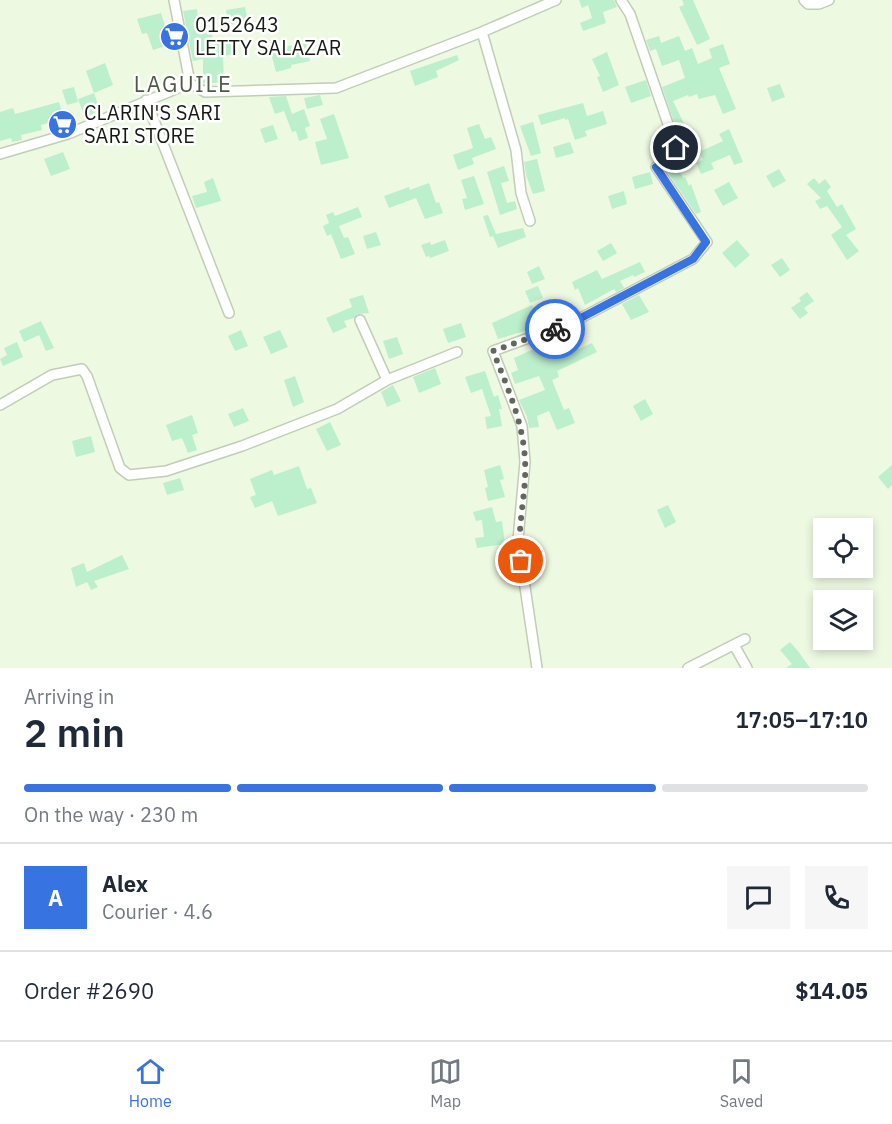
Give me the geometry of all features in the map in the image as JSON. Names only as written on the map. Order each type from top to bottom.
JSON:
[{"type":"street","points":[[174,0],[190,83],[205,92],[336,88],[482,32],[556,0]]},
{"type":"street","points":[[534,667],[518,540],[525,462],[522,426],[493,351],[575,321],[693,259],[706,242],[656,167],[677,157],[678,153],[630,14],[621,0]]},
{"type":"street","points":[[804,0],[808,4],[819,4],[829,0]]},
{"type":"street","points":[[482,32],[516,150],[521,193],[530,221]]},
{"type":"street","points":[[0,153],[68,134],[190,83]]},
{"type":"street","points":[[146,100],[229,313]]},
{"type":"street","points":[[360,320],[387,380]]},
{"type":"street","points":[[0,405],[52,375],[82,369],[87,376],[120,468],[129,475],[140,475],[195,463],[242,446],[337,409],[387,380],[457,352]]},
{"type":"street","points":[[688,668],[710,664],[745,639]]},
{"type":"street","points":[[734,645],[747,668]]},
{"type":"building","points":[[579,0],[614,0],[617,7],[603,12],[606,23],[583,31],[580,23],[592,18],[588,5],[582,8]]},
{"type":"building","points":[[682,0],[693,0],[710,39],[697,45],[679,7],[684,5]]},
{"type":"building","points":[[245,7],[248,22],[228,25],[226,10]]},
{"type":"building","points":[[197,9],[199,32],[211,30],[214,44],[233,40],[235,54],[223,56],[224,83],[203,83],[203,59],[193,61],[183,11]]},
{"type":"building","points":[[161,13],[171,44],[153,50],[147,33],[142,34],[137,19]]},
{"type":"building","points":[[659,36],[661,43],[679,36],[685,51],[692,48],[698,64],[712,58],[709,49],[723,44],[730,64],[719,68],[736,109],[723,114],[715,95],[699,99],[697,94],[689,97],[688,95],[673,101],[692,140],[682,145],[662,87],[685,78],[679,60],[662,66],[656,49],[650,51],[646,40]]},
{"type":"building","points":[[306,43],[310,61],[291,65],[291,68],[276,72],[270,49]]},
{"type":"building","points":[[607,52],[619,85],[603,92],[597,77],[600,76],[592,59]]},
{"type":"building","points":[[457,55],[459,60],[436,71],[438,77],[415,86],[410,71]]},
{"type":"building","points":[[105,63],[113,85],[94,93],[86,71]]},
{"type":"building","points":[[646,80],[651,96],[631,103],[625,87]]},
{"type":"building","points":[[780,84],[785,97],[772,102],[767,88]]},
{"type":"building","points":[[74,87],[78,102],[67,105],[62,90]]},
{"type":"building","points":[[94,93],[100,110],[85,118],[78,99]]},
{"type":"building","points":[[320,95],[323,105],[307,109],[304,98]]},
{"type":"building","points":[[286,96],[292,114],[304,109],[310,126],[305,128],[308,138],[299,141],[296,131],[292,132],[284,111],[275,114],[269,97]]},
{"type":"building","points":[[59,102],[64,119],[41,125],[42,130],[21,135],[22,140],[12,142],[11,138],[0,141],[0,112],[13,108],[15,114]]},
{"type":"building","points":[[583,103],[587,116],[603,111],[607,124],[585,131],[587,136],[575,140],[568,119],[541,125],[538,115]]},
{"type":"building","points":[[334,114],[349,158],[321,165],[315,142],[327,139],[320,119]]},
{"type":"building","points":[[533,122],[541,153],[531,156],[520,126]]},
{"type":"building","points":[[479,124],[485,139],[491,137],[496,149],[472,158],[474,164],[458,170],[453,155],[473,148],[467,128]]},
{"type":"building","points":[[273,125],[278,139],[265,143],[260,129]]},
{"type":"building","points":[[729,129],[743,162],[734,165],[730,155],[711,163],[714,169],[701,174],[696,163],[703,160],[699,152],[723,141],[719,134]]},
{"type":"building","points":[[570,142],[574,153],[556,158],[553,147]]},
{"type":"building","points":[[667,142],[671,153],[658,159],[653,146]]},
{"type":"building","points":[[63,152],[70,169],[51,176],[44,159]]},
{"type":"building","points":[[537,159],[545,191],[533,194],[524,162]]},
{"type":"building","points":[[678,164],[683,178],[685,177],[689,186],[691,184],[701,212],[696,214],[666,170]]},
{"type":"building","points":[[504,166],[509,181],[501,183],[507,203],[515,201],[517,209],[500,215],[487,172]]},
{"type":"building","points":[[779,169],[786,181],[773,188],[766,176]]},
{"type":"building","points":[[650,172],[653,184],[635,189],[632,177]]},
{"type":"building","points":[[474,176],[484,204],[465,210],[462,199],[467,198],[461,180]]},
{"type":"building","points":[[213,178],[221,201],[196,208],[192,196],[207,192],[204,182]]},
{"type":"building","points":[[814,178],[819,184],[825,179],[831,187],[827,191],[837,207],[842,204],[856,229],[846,235],[859,251],[847,260],[831,235],[842,227],[827,206],[820,209],[815,201],[821,198],[807,184]]},
{"type":"building","points":[[729,182],[738,198],[723,206],[714,190]]},
{"type":"building","points":[[429,183],[436,203],[439,202],[443,213],[425,219],[416,198],[389,208],[384,196]]},
{"type":"building","points":[[624,191],[627,204],[612,209],[608,196]]},
{"type":"building","points":[[358,207],[362,217],[339,226],[344,238],[348,237],[355,254],[341,259],[331,234],[327,236],[323,226],[329,223],[326,215],[333,212],[335,216]]},
{"type":"building","points":[[488,215],[496,234],[523,228],[526,237],[498,248],[493,236],[490,237],[483,216]]},
{"type":"building","points":[[376,232],[381,245],[367,249],[363,236]]},
{"type":"building","points":[[445,240],[449,251],[430,258],[426,257],[421,245],[430,242],[431,245]]},
{"type":"building","points":[[737,240],[750,255],[735,268],[722,253]]},
{"type":"building","points":[[611,243],[617,253],[603,261],[597,251]]},
{"type":"building","points":[[782,258],[790,270],[780,277],[771,265]]},
{"type":"building","points":[[640,262],[645,272],[620,281],[624,288],[616,292],[614,289],[585,305],[578,288],[575,290],[572,282],[597,270],[602,279]]},
{"type":"building","points":[[539,266],[545,279],[532,284],[527,272]]},
{"type":"building","points":[[538,286],[543,298],[530,303],[525,291]]},
{"type":"building","points":[[807,292],[814,301],[804,308],[808,313],[800,319],[791,308],[801,301],[799,298]]},
{"type":"building","points":[[363,295],[369,313],[357,314],[354,318],[344,321],[347,327],[333,333],[326,318],[352,307],[349,299]]},
{"type":"building","points":[[639,295],[649,312],[631,320],[622,304]]},
{"type":"building","points":[[532,305],[542,326],[498,339],[492,323]]},
{"type":"building","points":[[41,321],[54,348],[46,351],[39,335],[24,342],[19,331]]},
{"type":"building","points":[[461,323],[466,337],[448,343],[443,329]]},
{"type":"building","points":[[572,329],[579,349],[592,343],[597,352],[557,371],[559,377],[552,380],[564,410],[569,408],[575,423],[557,430],[549,411],[537,416],[539,427],[529,428],[527,417],[519,400],[545,390],[539,376],[515,384],[511,373],[518,370],[514,358],[554,340],[553,336]]},
{"type":"building","points":[[241,330],[248,346],[235,351],[228,336]]},
{"type":"building","points":[[280,330],[288,347],[271,354],[263,337]]},
{"type":"building","points":[[397,337],[403,354],[389,359],[383,341]]},
{"type":"building","points":[[17,342],[23,357],[3,366],[0,359],[7,355],[4,348]]},
{"type":"building","points":[[435,368],[441,384],[419,393],[413,377]]},
{"type":"building","points":[[485,371],[494,397],[498,395],[502,409],[499,409],[502,426],[487,429],[485,417],[491,416],[482,389],[471,393],[465,377]]},
{"type":"building","points":[[295,376],[304,402],[293,407],[284,380]]},
{"type":"building","points":[[393,385],[401,401],[387,407],[381,392]]},
{"type":"building","points":[[645,399],[653,414],[641,421],[633,406]]},
{"type":"building","points":[[243,408],[249,421],[234,427],[228,414]]},
{"type":"building","points":[[192,415],[198,433],[192,435],[197,450],[188,453],[182,438],[172,441],[166,425]]},
{"type":"building","points":[[330,422],[341,445],[327,451],[316,429]]},
{"type":"building","points":[[91,436],[95,452],[76,457],[72,441]]},
{"type":"building","points":[[500,465],[504,479],[500,480],[505,497],[488,501],[484,470]]},
{"type":"building","points":[[892,465],[892,485],[888,489],[878,477]]},
{"type":"building","points":[[299,466],[307,489],[311,488],[317,503],[278,516],[272,501],[255,508],[250,497],[256,495],[250,479],[272,470],[274,475]]},
{"type":"building","points":[[180,478],[184,490],[167,495],[163,483]]},
{"type":"building","points":[[668,505],[676,522],[665,528],[657,510]]},
{"type":"building","points":[[492,507],[496,522],[502,521],[505,544],[477,548],[475,538],[484,537],[482,520],[476,521],[473,512]]},
{"type":"building","points":[[122,555],[129,569],[94,581],[98,587],[91,590],[87,582],[76,587],[71,568],[84,563],[87,572]]},
{"type":"building","points":[[790,642],[810,668],[786,668],[792,664],[780,650]]},
{"type":"way so far","points":[[521,561],[518,540],[525,462],[522,426],[493,351],[555,329]]},
{"type":"place","name":"0152643 LETTY SALAZAR","points":[[174,36]]},
{"type":"place","name":"CLARIN'S SARI SARI STORE","points":[[63,125]]},
{"type":"district","name":"LAGUILE","points":[[183,84]]},
{"type":"route","points":[[555,329],[575,321],[693,259],[706,242],[656,167],[677,157],[676,148]]}]
